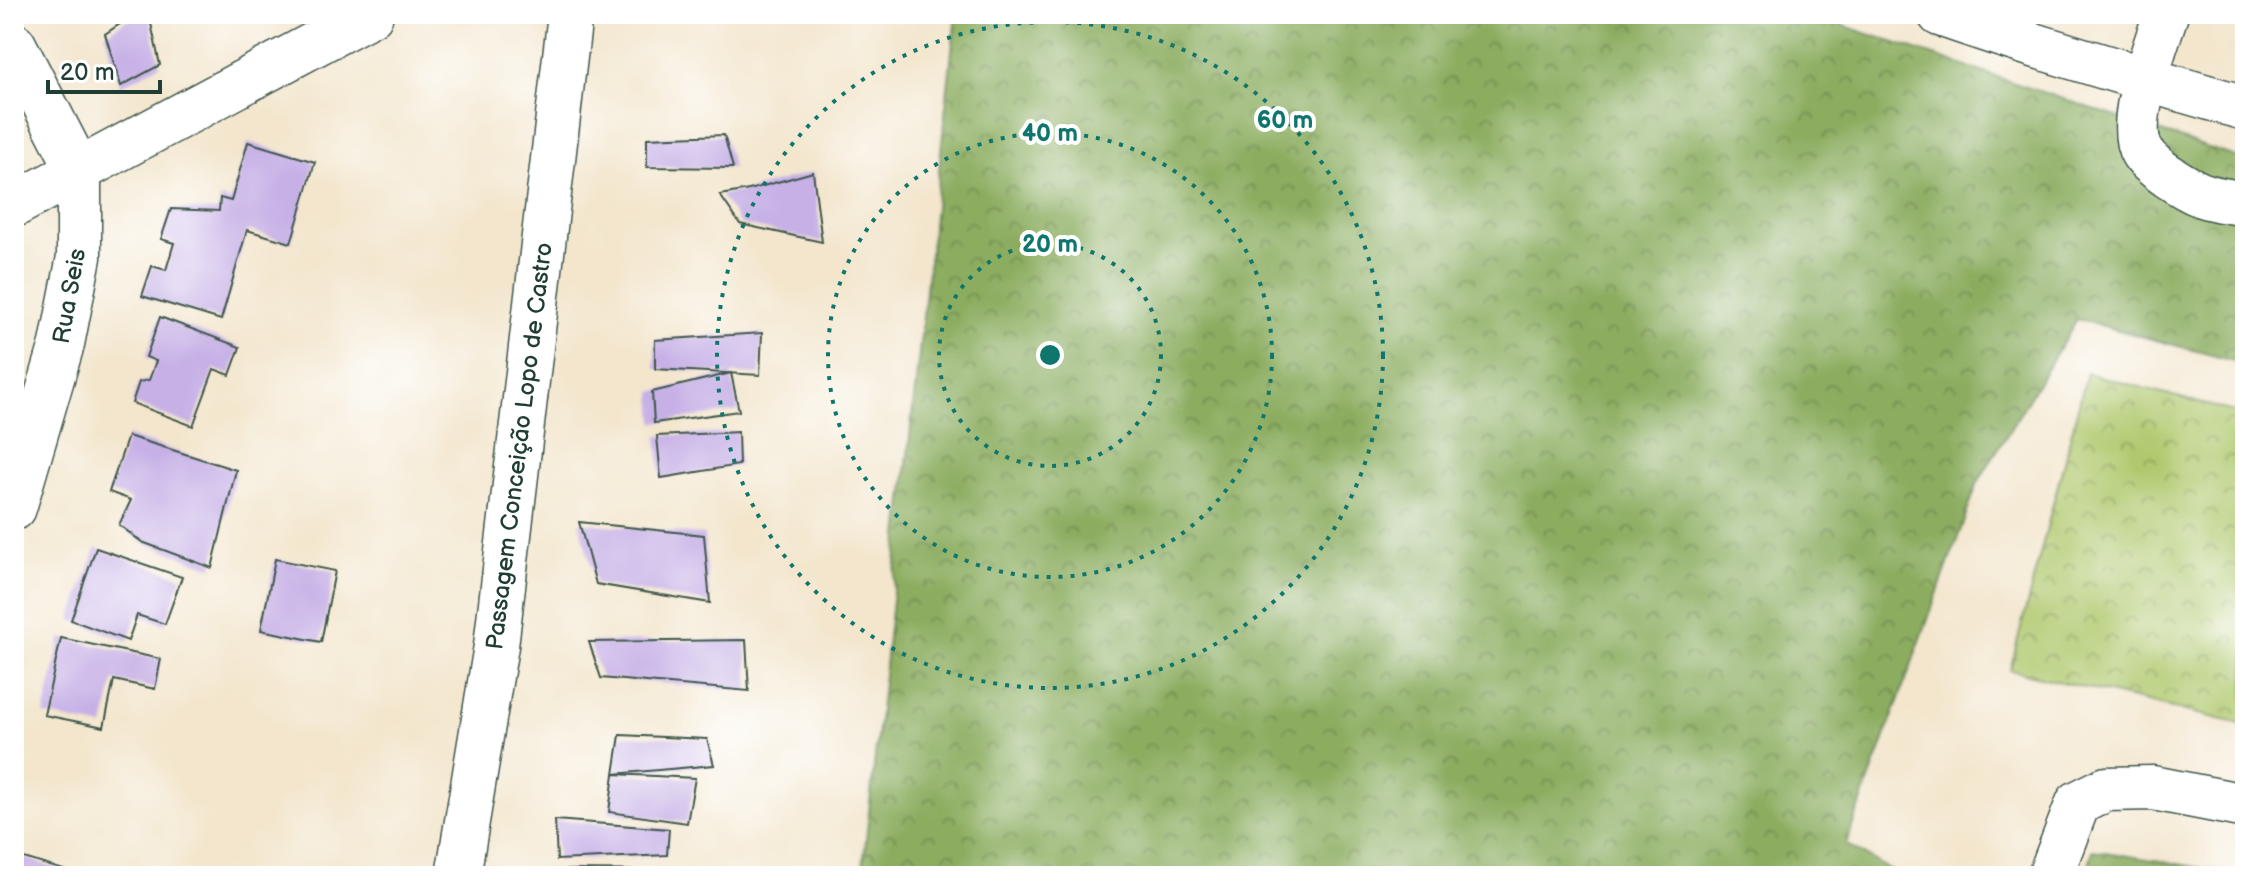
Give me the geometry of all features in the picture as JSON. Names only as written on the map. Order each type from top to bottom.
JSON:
[{"type":"street","name":"Passagem Conceição Lopo de Castro","points":[[458,876],[496,646],[570,14]]},
{"type":"street","points":[[1940,14],[2145,80],[2245,108]]},
{"type":"street","points":[[2166,14],[2145,80],[2136,128],[2142,152],[2159,170],[2201,195],[2245,204]]},
{"type":"street","points":[[14,205],[369,15]]},
{"type":"street","name":"Rua Seis","points":[[14,45],[79,171],[79,257],[62,344],[14,508]]},
{"type":"street","points":[[2050,876],[2078,803],[2106,789],[2153,788],[2245,806]]},
{"type":"green space","points":[[956,14],[1809,14],[2245,160],[2245,364],[2077,319],[1978,482],[1846,844],[1900,876],[862,876]]},
{"type":"green space","points":[[2087,373],[2245,415],[2245,725],[2010,670]]},
{"type":"green space","points":[[2093,850],[2245,875],[2245,876],[2086,876]]},
{"type":"building","points":[[135,14],[149,14],[160,65],[121,86],[105,34]]},
{"type":"building","points":[[724,135],[733,168],[647,167],[647,138]]},
{"type":"building","points":[[248,142],[315,162],[291,243],[247,230],[221,320],[142,296],[152,266],[166,270],[174,243],[161,239],[171,209],[219,211],[220,198],[231,201]]},
{"type":"building","points":[[813,172],[822,242],[740,224],[720,195],[749,190]]},
{"type":"building","points":[[160,317],[240,347],[230,375],[214,369],[193,426],[132,403],[139,382],[149,380],[156,361],[146,357]]},
{"type":"building","points":[[762,333],[760,375],[655,369],[655,340]]},
{"type":"building","points":[[731,373],[739,411],[654,423],[652,392]]},
{"type":"building","points":[[738,432],[739,465],[661,478],[657,436]]},
{"type":"building","points":[[128,436],[236,470],[212,568],[142,542],[119,525],[131,500],[109,492]]},
{"type":"building","points":[[579,522],[704,535],[710,603],[596,584]]},
{"type":"building","points":[[96,548],[182,577],[165,624],[137,615],[128,641],[71,620]]},
{"type":"building","points":[[275,559],[335,571],[321,642],[261,630]]},
{"type":"building","points":[[61,638],[161,659],[155,689],[114,680],[104,727],[44,715]]},
{"type":"building","points":[[746,640],[749,691],[601,678],[589,642]]},
{"type":"building","points":[[620,735],[707,739],[714,765],[614,774]]},
{"type":"building","points":[[614,774],[695,778],[687,823],[609,812]]},
{"type":"building","points":[[555,820],[669,829],[667,855],[557,860]]},
{"type":"building","points":[[14,855],[80,875],[80,876],[14,876]]},
{"type":"building","points":[[566,870],[671,871],[671,876],[566,876]]}]
